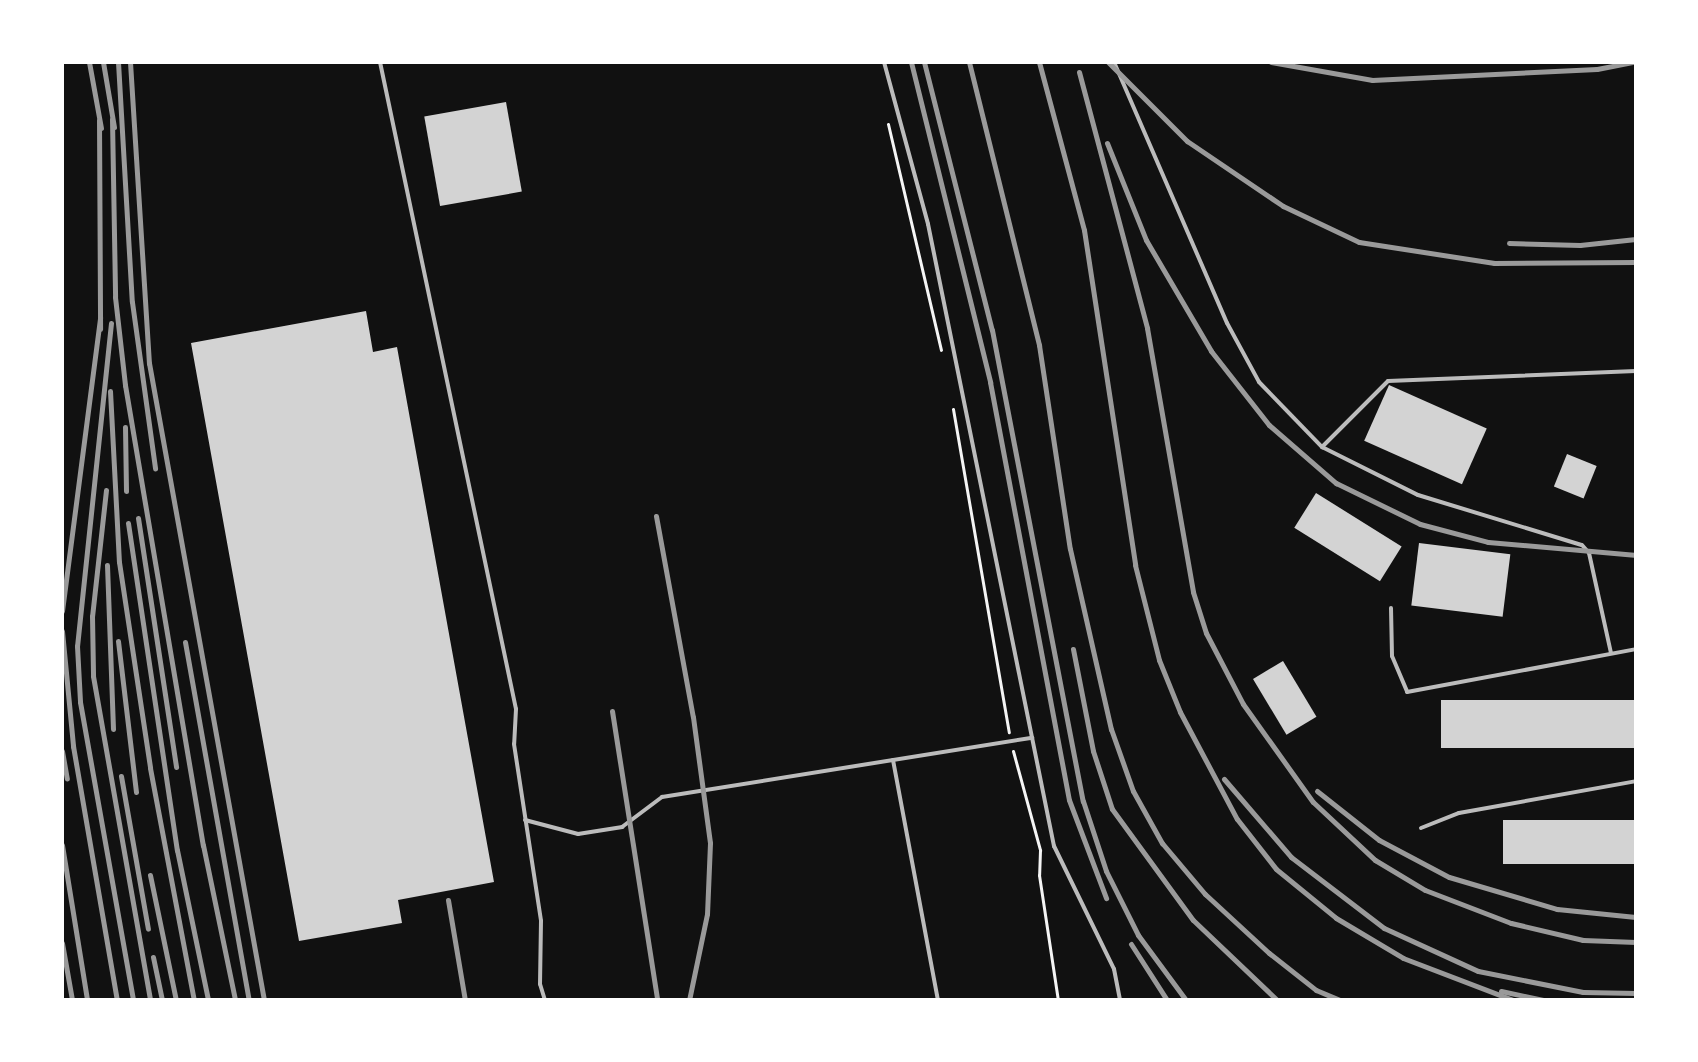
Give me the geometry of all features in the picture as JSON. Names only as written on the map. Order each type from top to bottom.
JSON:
[{"type":"lane","points":[[380,62],[513,694],[525,820],[541,921],[540,984],[545,1000]]},
{"type":"lane","points":[[884,62],[928,224],[1054,846],[1114,969],[1120,1000]]},
{"type":"lane","points":[[1114,62],[1240,347],[1259,382],[1322,447],[1418,495],[1582,545],[1589,553],[1611,653]]},
{"type":"lane","points":[[1322,447],[1388,381],[1636,371]]},
{"type":"lane","points":[[1391,608],[1392,656],[1407,692],[1636,649]]},
{"type":"lane","points":[[525,820],[578,834],[622,827],[662,797],[1032,738]]},
{"type":"lane","points":[[893,760],[938,1000]]},
{"type":"lane","points":[[1421,828],[1459,813],[1636,781]]},
{"type":"path","points":[[888,123],[943,361]]},
{"type":"path","points":[[952,402],[1010,742],[1040,850],[1039,875],[1058,1000]]},
{"type":"building","points":[[506,102],[522,192],[440,206],[424,116]]},
{"type":"building","points":[[366,311],[373,352],[397,347],[494,882],[398,900],[402,923],[299,941],[191,343]]},
{"type":"building","points":[[1389,385],[1487,429],[1462,484],[1364,441]]},
{"type":"building","points":[[1567,454],[1597,466],[1584,498],[1554,486]]},
{"type":"building","points":[[1316,493],[1402,547],[1380,581],[1294,528]]},
{"type":"building","points":[[1419,543],[1510,554],[1503,617],[1411,606]]},
{"type":"building","points":[[1283,661],[1316,717],[1286,735],[1253,679]]},
{"type":"building","points":[[1441,700],[1636,700],[1636,748],[1441,748]]},
{"type":"building","points":[[1503,820],[1636,820],[1636,864],[1503,864]]},
{"type":"railway","points":[[89,62],[101,128]]},
{"type":"railway","points":[[103,62],[114,127]]},
{"type":"railway","points":[[118,62],[132,302],[155,468]]},
{"type":"railway","points":[[130,62],[149,363],[264,1000]]},
{"type":"railway","points":[[911,62],[990,382],[1069,800],[1106,898]]},
{"type":"railway","points":[[924,62],[992,330],[1083,801],[1106,871],[1138,935],[1186,1000]]},
{"type":"railway","points":[[969,62],[1039,345],[1070,549],[1111,729],[1133,791],[1162,843],[1205,894],[1269,953],[1316,990],[1340,1000]]},
{"type":"railway","points":[[1039,62],[1084,230],[1135,565],[1159,660],[1180,712],[1237,819],[1276,869],[1336,918],[1403,958],[1513,1000]]},
{"type":"railway","points":[[1108,62],[1187,141],[1283,206],[1359,242],[1494,263],[1636,262]]},
{"type":"railway","points":[[1271,62],[1372,80],[1597,69],[1632,62]]},
{"type":"railway","points":[[1079,72],[1147,328],[1193,592],[1206,633],[1243,704],[1313,802],[1375,860],[1425,890],[1511,923],[1583,940],[1636,942]]},
{"type":"railway","points":[[112,119],[115,297],[125,385],[203,845],[235,1000]]},
{"type":"railway","points":[[99,120],[100,329]]},
{"type":"railway","points":[[1107,143],[1146,240],[1211,351],[1269,425],[1336,483],[1420,524],[1488,542],[1636,555]]},
{"type":"railway","points":[[1509,243],[1580,245],[1636,239]]},
{"type":"railway","points":[[62,611],[100,317]]},
{"type":"railway","points":[[111,323],[77,646],[80,702],[133,1000]]},
{"type":"railway","points":[[110,391],[119,562],[150,768],[194,1000]]},
{"type":"railway","points":[[125,427],[126,491]]},
{"type":"railway","points":[[106,490],[92,616],[93,676],[150,1000]]},
{"type":"railway","points":[[656,516],[693,717],[710,843],[707,914],[689,1000]]},
{"type":"railway","points":[[138,518],[176,767]]},
{"type":"railway","points":[[128,523],[177,850],[208,1000]]},
{"type":"railway","points":[[107,565],[113,729]]},
{"type":"railway","points":[[62,631],[73,746],[117,1000]]},
{"type":"railway","points":[[118,641],[136,792]]},
{"type":"railway","points":[[185,642],[249,1000]]},
{"type":"railway","points":[[1073,649],[1093,751],[1112,809],[1193,920],[1277,1000]]},
{"type":"railway","points":[[612,711],[657,1000]]},
{"type":"railway","points":[[62,751],[67,779]]},
{"type":"railway","points":[[121,776],[148,929]]},
{"type":"railway","points":[[1224,779],[1291,857],[1384,928],[1478,971],[1583,992],[1636,993]]},
{"type":"railway","points":[[1317,791],[1379,840],[1449,877],[1557,909],[1636,917]]},
{"type":"railway","points":[[62,845],[87,1000]]},
{"type":"railway","points":[[150,875],[176,1000]]},
{"type":"railway","points":[[448,900],[465,1000]]},
{"type":"railway","points":[[62,943],[72,1000]]},
{"type":"railway","points":[[1131,944],[1167,1000]]},
{"type":"railway","points":[[153,957],[162,1000]]},
{"type":"railway","points":[[1501,991],[1543,1000]]}]
